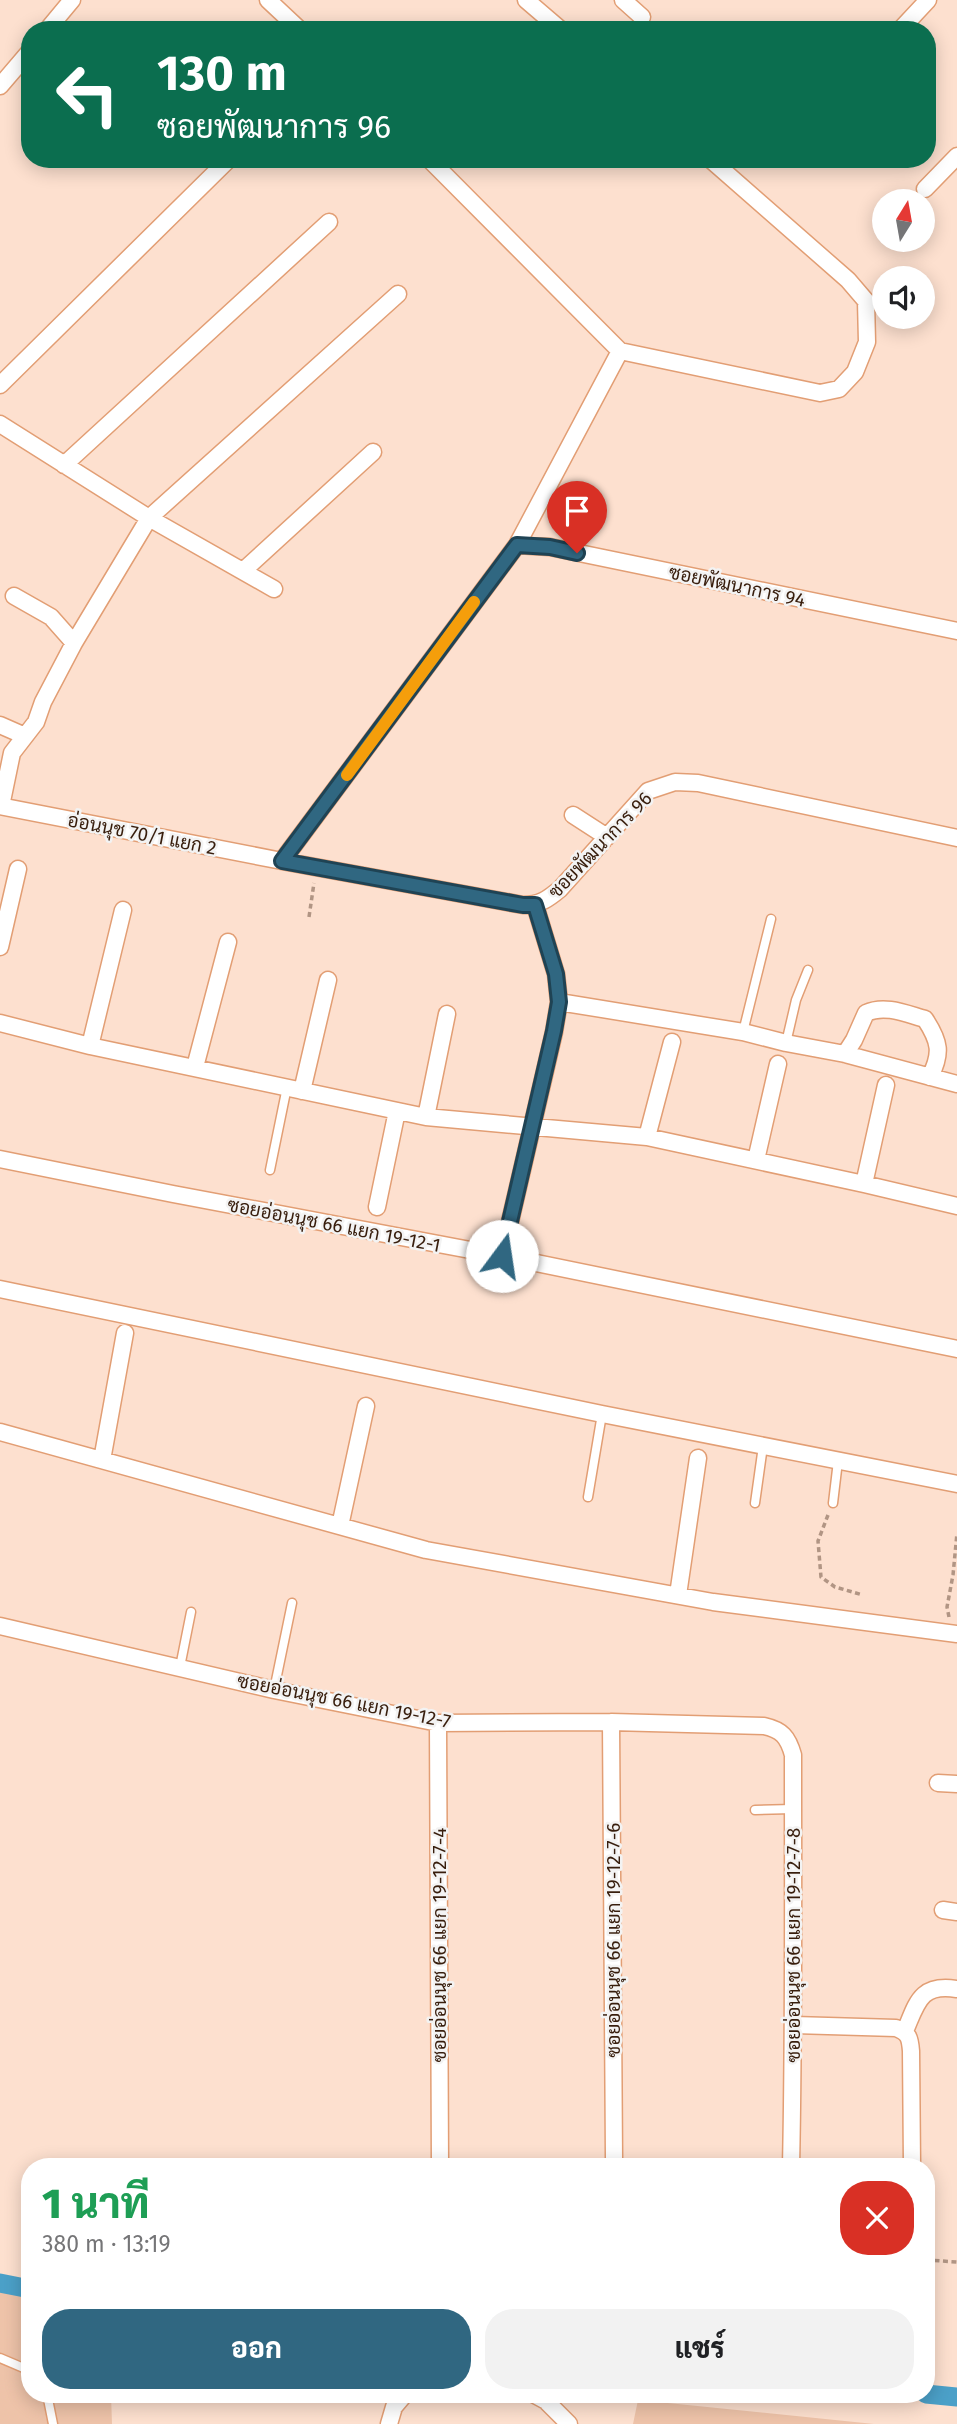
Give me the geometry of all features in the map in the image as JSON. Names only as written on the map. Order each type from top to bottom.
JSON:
[{"type":"street","points":[[54,21],[72,0]]},
{"type":"street","points":[[268,0],[290,21]]},
{"type":"street","points":[[526,0],[550,21]]},
{"type":"street","points":[[624,0],[642,16]]},
{"type":"street","points":[[908,21],[928,0]]},
{"type":"street","points":[[0,86],[21,62]]},
{"type":"street","points":[[925,189],[957,156]]},
{"type":"street","points":[[0,385],[220,168]]},
{"type":"street","points":[[438,168],[620,351],[820,393],[839,389],[855,372],[867,342],[866,301],[849,279],[720,168]]},
{"type":"street","points":[[64,465],[329,222]]},
{"type":"street","points":[[1,806],[12,753],[36,722],[43,702],[74,643],[149,518],[398,294]]},
{"type":"street","points":[[282,861],[517,545],[620,351]]},
{"type":"street","points":[[0,424],[149,518],[274,589]]},
{"type":"street","points":[[243,571],[373,452]]},
{"type":"street","name":"ซอยพัฒนาการ 94","points":[[517,545],[550,547],[957,631]]},
{"type":"street","points":[[14,596],[51,617],[74,643]]},
{"type":"street","points":[[0,725],[25,736]]},
{"type":"street","name":"ซอยพัฒนาการ 96","points":[[282,861],[535,905],[547,900],[560,889],[648,790],[674,782],[698,783],[957,838]]},
{"type":"street","name":"อ่อนนุช 70/1 แยก 2","points":[[1,806],[282,861]]},
{"type":"street","points":[[573,816],[607,837]]},
{"type":"street","points":[[0,947],[18,869]]},
{"type":"street","points":[[502,1256],[559,1002],[556,974],[535,905]]},
{"type":"street","points":[[90,1046],[123,910]]},
{"type":"street","points":[[195,1067],[228,942]]},
{"type":"street","points":[[295,1089],[328,981]]},
{"type":"street","points":[[559,1002],[743,1032],[845,1054],[957,1084]]},
{"type":"street","points":[[845,1054],[866,1013],[875,1009],[905,1014],[925,1020],[937,1037],[938,1058],[930,1077]]},
{"type":"street","points":[[426,1117],[447,1014]]},
{"type":"street","points":[[0,1023],[90,1046],[426,1117],[647,1137],[957,1206]]},
{"type":"street","points":[[647,1137],[672,1042]]},
{"type":"street","points":[[756,1160],[778,1065]]},
{"type":"street","points":[[864,1184],[886,1085]]},
{"type":"street","points":[[377,1207],[397,1111]]},
{"type":"street","name":"ซอยอ่อนนุช 66 แยก 19-12-1","points":[[0,1159],[502,1256],[957,1349]]},
{"type":"street","points":[[0,1289],[602,1414],[957,1484]]},
{"type":"street","points":[[102,1460],[125,1333]]},
{"type":"street","points":[[340,1526],[366,1406]]},
{"type":"street","points":[[0,1432],[426,1550],[678,1595],[957,1634]]},
{"type":"street","points":[[678,1595],[698,1458]]},
{"type":"street","name":"ซอยอ่อนนุช 66 แยก 19-12-7","points":[[0,1626],[274,1690],[438,1723],[611,1722],[764,1726],[777,1729]]},
{"type":"street","name":"ซอยอ่อนนุช 66 แยก 19-12-7-6","points":[[611,1722],[614,2158]]},
{"type":"street","name":"ซอยอ่อนนุช 66 แยก 19-12-7-4","points":[[438,1723],[440,2158]]},
{"type":"street","name":"ซอยอ่อนนุช 66 แยก 19-12-7-8","points":[[777,1729],[788,1740],[793,1755],[794,2025],[791,2158]]},
{"type":"street","points":[[938,1783],[957,1784]]},
{"type":"street","points":[[905,2031],[919,1997],[928,1990],[957,1989]]},
{"type":"street","points":[[794,2025],[896,2028],[905,2031],[909,2037],[911,2051],[912,2158]]},
{"type":"street","points":[[389,2424],[397,2403]]},
{"type":"street","points":[[548,2403],[569,2424]]},
{"type":"lane","points":[[743,1032],[771,919]]},
{"type":"lane","points":[[786,1043],[796,1000],[808,970]]},
{"type":"lane","points":[[270,1171],[295,1089]]},
{"type":"lane","points":[[588,1497],[602,1414]]},
{"type":"lane","points":[[755,1503],[763,1446]]},
{"type":"lane","points":[[832,1503],[838,1461]]},
{"type":"lane","points":[[274,1690],[292,1603]]},
{"type":"lane","points":[[180,1667],[191,1612]]},
{"type":"lane","points":[[755,1810],[793,1809]]},
{"type":"lane","points":[[0,2358],[21,2367]]},
{"type":"lane","points":[[49,2403],[53,2424]]},
{"type":"path","points":[[309,917],[317,868]]},
{"type":"path","points":[[832,1503],[818,1541],[821,1577],[835,1587],[863,1595]]},
{"type":"path","points":[[949,1619],[947,1607],[957,1533]]},
{"type":"path","points":[[935,2261],[957,2262]]},
{"type":"shaded area","points":[[0,2283],[21,2287],[21,2403],[111,2403],[112,2424],[0,2424]]},
{"type":"shaded area","points":[[637,2403],[668,2403],[874,2424],[633,2424]]},
{"type":"waterway","points":[[0,2283],[21,2287]]},
{"type":"waterway","points":[[935,2395],[957,2397]]},
{"type":"slow traffic","points":[[347,775],[474,602]]},
{"type":"route","points":[[502,1256],[559,1002],[556,974],[535,905],[282,861],[517,545],[550,547],[577,553]]}]
